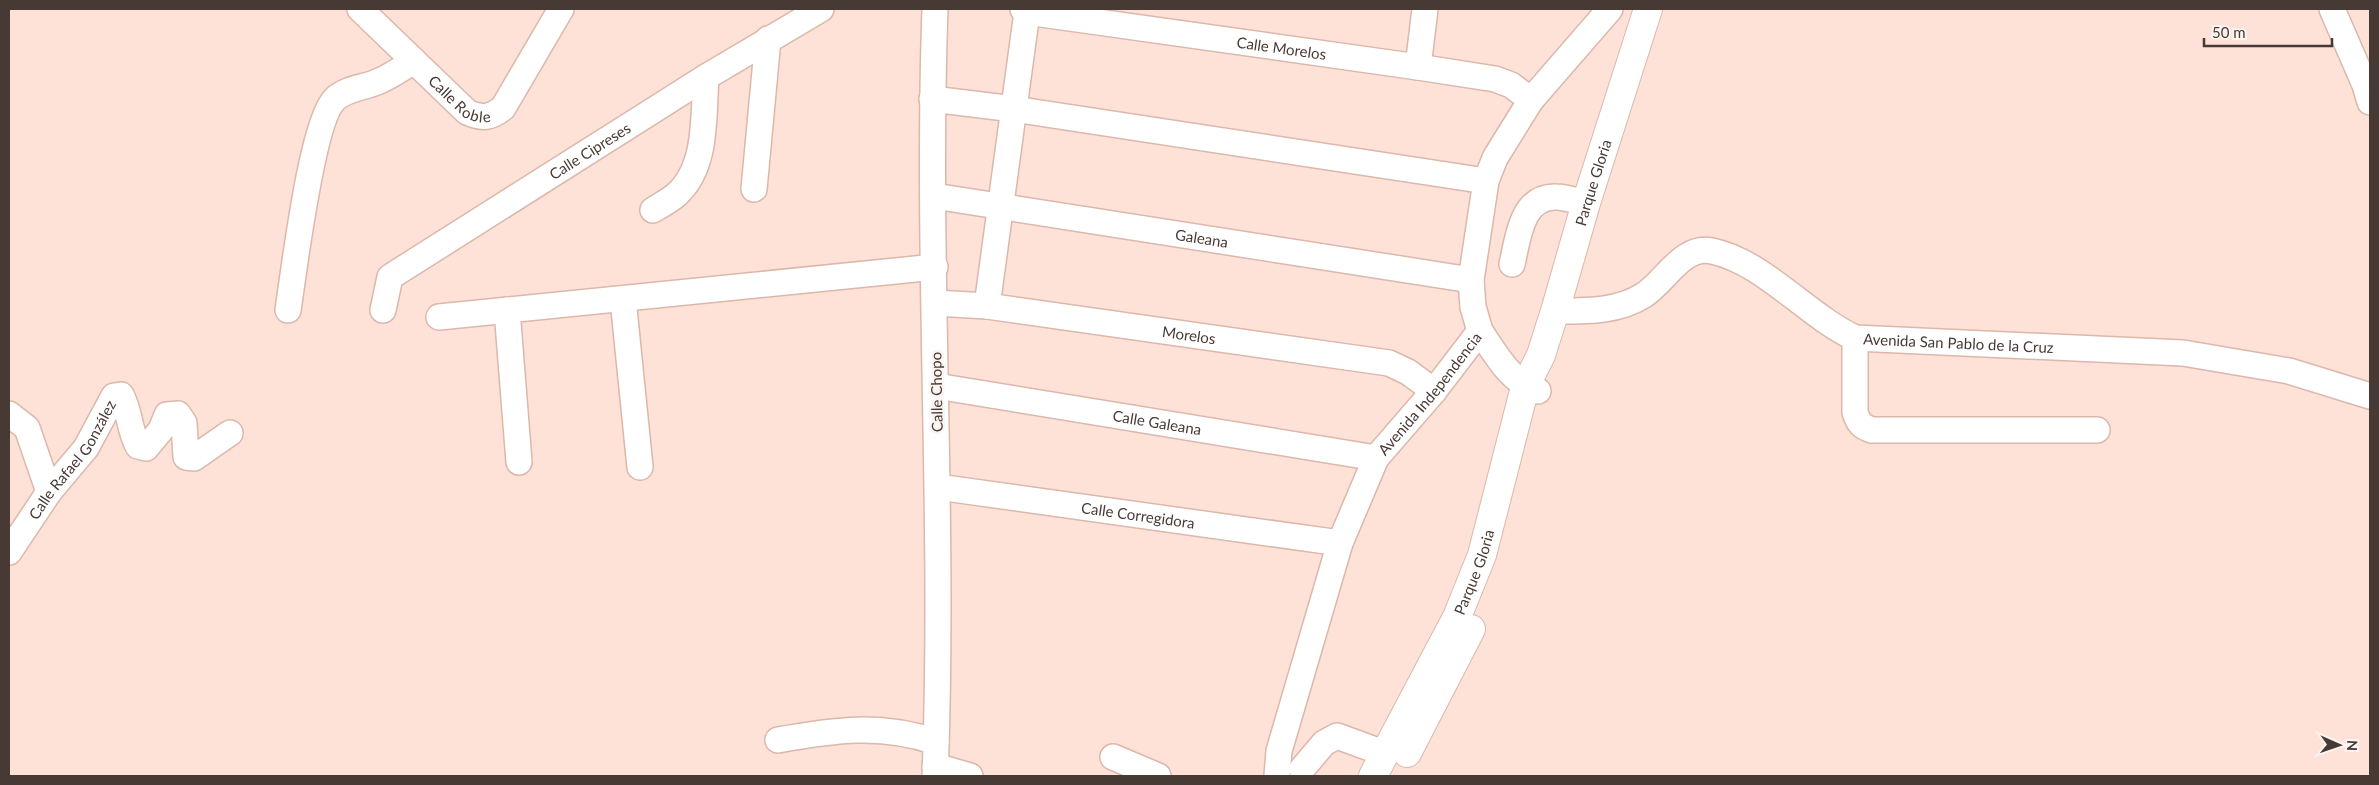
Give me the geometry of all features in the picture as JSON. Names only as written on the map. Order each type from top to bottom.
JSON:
[{"type":"main road","name":"Parque Gloria","points":[[1384,769],[1457,617],[1482,555],[1586,203],[1648,9]]},
{"type":"street","name":"Calle Roble","points":[[360,9],[467,112],[479,117],[493,116],[503,108],[561,9]]},
{"type":"street","name":"Calle Cipreses","points":[[383,310],[390,277],[706,77],[821,9]]},
{"type":"street","name":"Calle Chopo","points":[[935,9],[932,99],[938,486],[935,761]]},
{"type":"street","points":[[1418,66],[1425,9]]},
{"type":"street","name":"Avenida Independencia","points":[[1276,776],[1279,751],[1340,543],[1376,458],[1434,391],[1480,330],[1473,307],[1471,280],[1486,181],[1495,158],[1531,100],[1610,9]]},
{"type":"street","points":[[2332,9],[2365,85],[2370,102]]},
{"type":"street","name":"Calle Morelos","points":[[987,306],[1014,109],[1025,10],[1104,15],[1495,79],[1511,85],[1531,100]]},
{"type":"street","points":[[754,189],[768,39]]},
{"type":"street","points":[[288,310],[309,180],[325,116],[334,100],[347,90],[379,82],[414,61]]},
{"type":"street","points":[[653,210],[677,194],[692,174],[700,152],[706,77]]},
{"type":"street","points":[[932,99],[1014,109],[1486,181]]},
{"type":"street","name":"Galeana","points":[[934,196],[1471,280]]},
{"type":"street","points":[[1512,264],[1522,220],[1530,207],[1542,199],[1556,197],[1586,203]]},
{"type":"street","name":"Avenida San Pablo de la Cruz","points":[[1555,311],[1593,311],[1618,306],[1644,295],[1692,252],[1710,251],[1735,259],[1759,272],[1834,328],[1855,338],[2183,353],[2289,371],[2370,396]]},
{"type":"street","points":[[439,317],[935,267]]},
{"type":"street","points":[[623,299],[640,467]]},
{"type":"street","name":"Morelos","points":[[935,303],[987,306],[1389,362],[1408,372],[1434,391]]},
{"type":"street","points":[[507,310],[519,462]]},
{"type":"street","points":[[1480,330],[1500,361],[1532,389]]},
{"type":"street","points":[[1855,338],[1855,412],[1857,421],[1864,427],[1872,430],[2097,430]]},
{"type":"street","name":"Calle Galeana","points":[[936,386],[1376,458]]},
{"type":"street","name":"Calle Rafael González","points":[[9,552],[49,492],[86,448],[114,396],[121,395],[126,405],[133,436],[138,446],[146,448],[161,430],[168,415],[178,414],[184,423],[186,457],[194,458],[230,433]]},
{"type":"street","points":[[9,414],[27,428],[49,492]]},
{"type":"street","name":"Calle Corregidora","points":[[938,486],[1340,543]]},
{"type":"street","points":[[778,740],[851,729],[900,732],[935,761],[970,776]]},
{"type":"street","points":[[1302,769],[1324,742],[1337,736],[1384,769]]},
{"type":"street","points":[[1113,757],[1158,776]]}]
